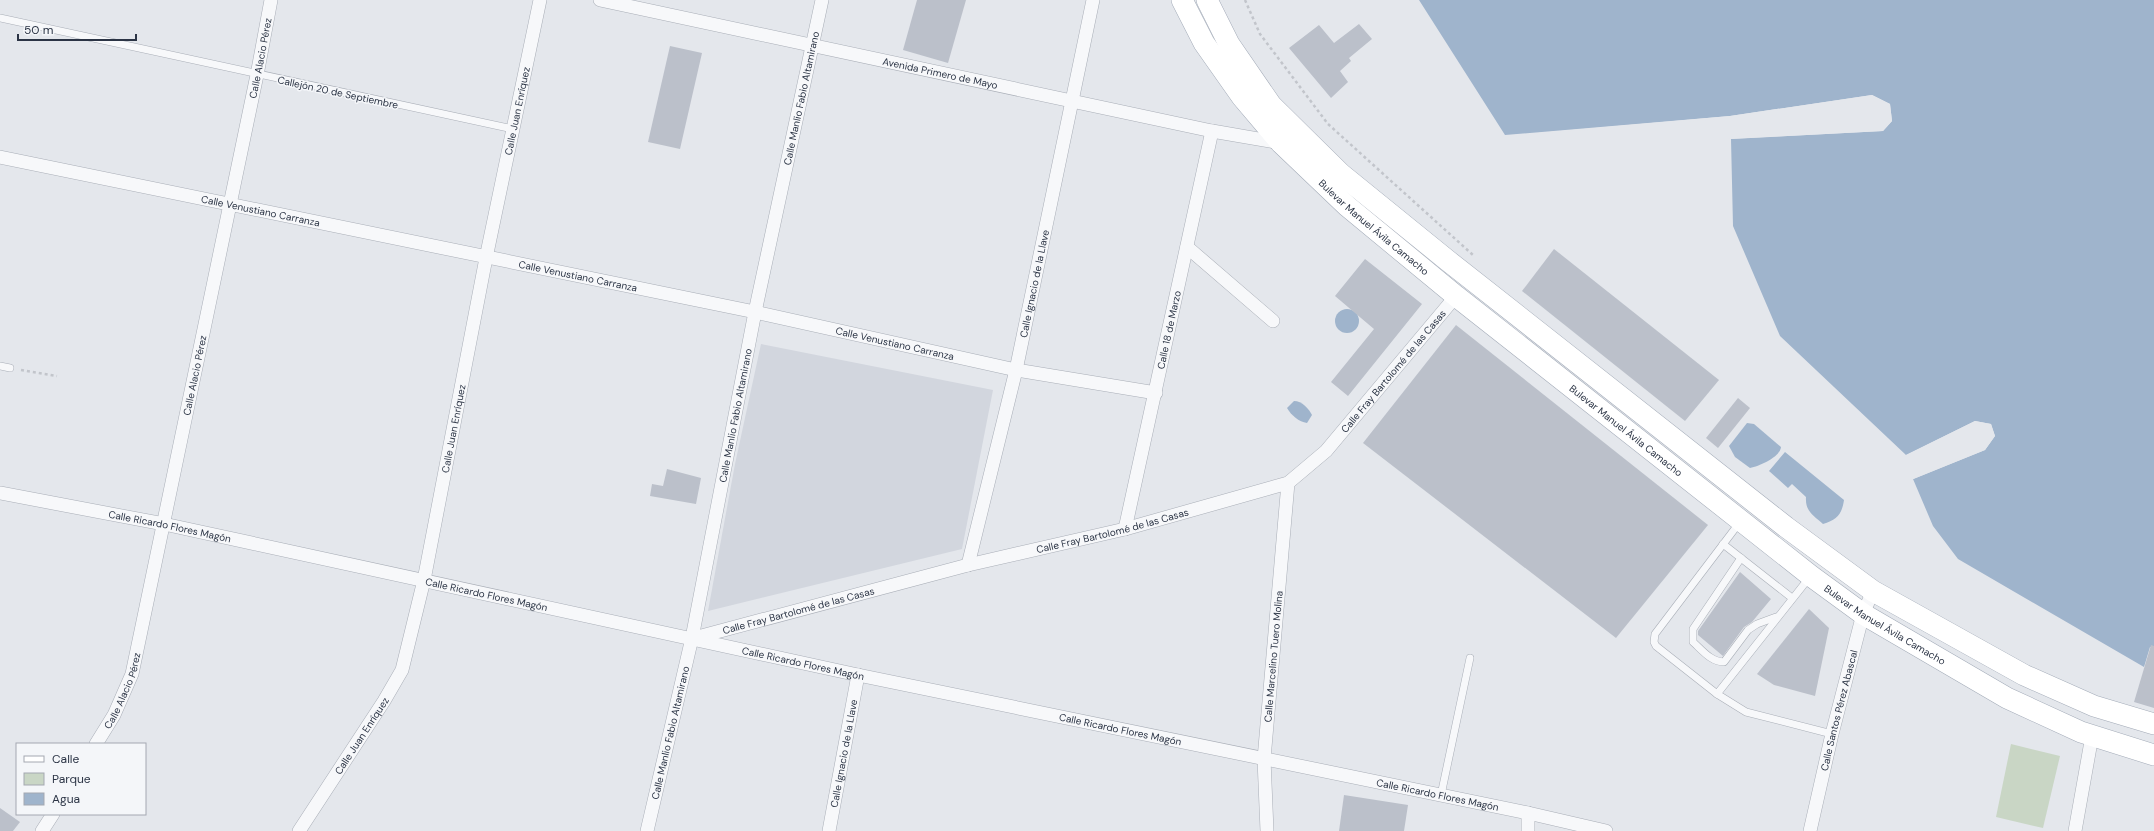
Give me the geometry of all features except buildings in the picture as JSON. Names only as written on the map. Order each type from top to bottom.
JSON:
[{"type":"main road","name":"Bulevar Manuel Ávila Camacho","points":[[1182,0],[1204,43],[1242,97],[1281,144],[1347,206],[1456,296],[1811,576],[1863,614],[2007,698],[2092,736],[2154,756]]},
{"type":"main road","name":"Bulevar Manuel Ávila Camacho","points":[[1207,0],[1229,44],[1271,105],[1341,174],[1447,260],[1786,527],[1873,591],[2024,675],[2094,706],[2154,724]]},
{"type":"street","name":"Calle Alacio Pérez","points":[[97,743],[114,715],[132,674],[257,74],[271,0]]},
{"type":"street","name":"Calle Juan Enríquez","points":[[299,831],[384,701],[402,670],[424,580],[486,258],[540,0]]},
{"type":"street","name":"Avenida Primero de Mayo","points":[[600,0],[810,46],[1212,131],[1281,144]]},
{"type":"street","name":"Calle Manlio Fabio Altamirano","points":[[647,831],[692,638],[755,312],[810,46],[822,0]]},
{"type":"street","name":"Calle Ignacio de la Llave","points":[[968,565],[1016,370],[1093,0]]},
{"type":"street","name":"Calle 18 de Marzo","points":[[1125,529],[1156,394],[1212,131]]},
{"type":"street","name":"Calle Venustiano Carranza","points":[[0,157],[230,203],[486,258],[755,312],[1016,370],[1156,394]]},
{"type":"street","points":[[1187,247],[1273,321]]},
{"type":"street","name":"Calle Fray Bartolomé de las Casas","points":[[692,638],[968,565],[1125,529],[1288,483],[1326,451],[1456,296]]},
{"type":"street","name":"Calle Marcelino Tuero Molina","points":[[1266,831],[1264,759],[1288,483]]},
{"type":"street","name":"Calle Ricardo Flores Magón","points":[[0,493],[164,524],[858,675],[1528,813],[1606,831]]},
{"type":"street","name":"Calle Santos Pérez Abascal","points":[[1810,831],[1832,734],[1863,614],[1873,591]]},
{"type":"street","name":"Calle Ignacio de la Llave","points":[[829,831],[858,675]]},
{"type":"street","points":[[2075,831],[2092,736]]},
{"type":"street","points":[[1528,813],[1528,831]]},
{"type":"street","points":[[42,831],[51,815]]},
{"type":"lane","name":"Callejón 20 de Septiembre","points":[[0,18],[513,129]]},
{"type":"lane","points":[[0,366],[10,368]]},
{"type":"lane","points":[[1741,520],[1654,637],[1656,646],[1717,694],[1746,712],[1832,734]]},
{"type":"lane","points":[[1723,544],[1792,598]]},
{"type":"lane","points":[[1741,558],[1693,629],[1693,642],[1708,656],[1718,662],[1724,662],[1748,630],[1757,624],[1778,616]]},
{"type":"lane","points":[[1717,694],[1811,576]]},
{"type":"lane","points":[[1441,795],[1470,658]]},
{"type":"path","points":[[1245,0],[1260,34],[1328,124],[1478,260]]},
{"type":"path","points":[[10,368],[57,376]]},
{"type":"shaded area","points":[[761,344],[993,390],[962,549],[708,611],[735,464]]},
{"type":"green space","points":[[2011,744],[2060,756],[2043,828],[1996,817]]},
{"type":"water","points":[[1419,0],[2154,0],[2154,648],[2150,647],[2144,667],[1958,559],[1933,526],[1913,479],[1985,450],[1995,436],[1991,424],[1975,421],[1906,455],[1780,336],[1733,226],[1731,139],[1883,131],[1892,121],[1890,104],[1872,95],[1730,116],[1505,135]]},
{"type":"water","points":[[1347,309],[1352,310],[1358,316],[1358,326],[1352,332],[1347,333],[1342,332],[1336,326],[1335,321],[1336,316],[1342,310]]},
{"type":"water","points":[[1294,401],[1302,404],[1311,413],[1312,415],[1307,423],[1296,418],[1287,408]]},
{"type":"water","points":[[1747,423],[1754,424],[1781,447],[1780,451],[1773,458],[1750,468],[1735,457],[1729,446]]},
{"type":"water","points":[[1785,452],[1844,500],[1840,513],[1832,521],[1823,524],[1808,509],[1806,497],[1792,484],[1788,488],[1769,471]]},
{"type":"pier","points":[[1872,95],[1890,104],[1892,121],[1883,131],[1729,139],[1731,137],[1882,129],[1890,120],[1889,105],[1871,97],[1730,118],[1506,137],[1503,136],[1730,116]]},
{"type":"pier","points":[[1975,421],[1991,424],[1995,436],[1985,450],[1911,480],[1912,477],[1984,448],[1993,435],[1990,426],[1975,423],[1907,457],[1904,456]]}]
